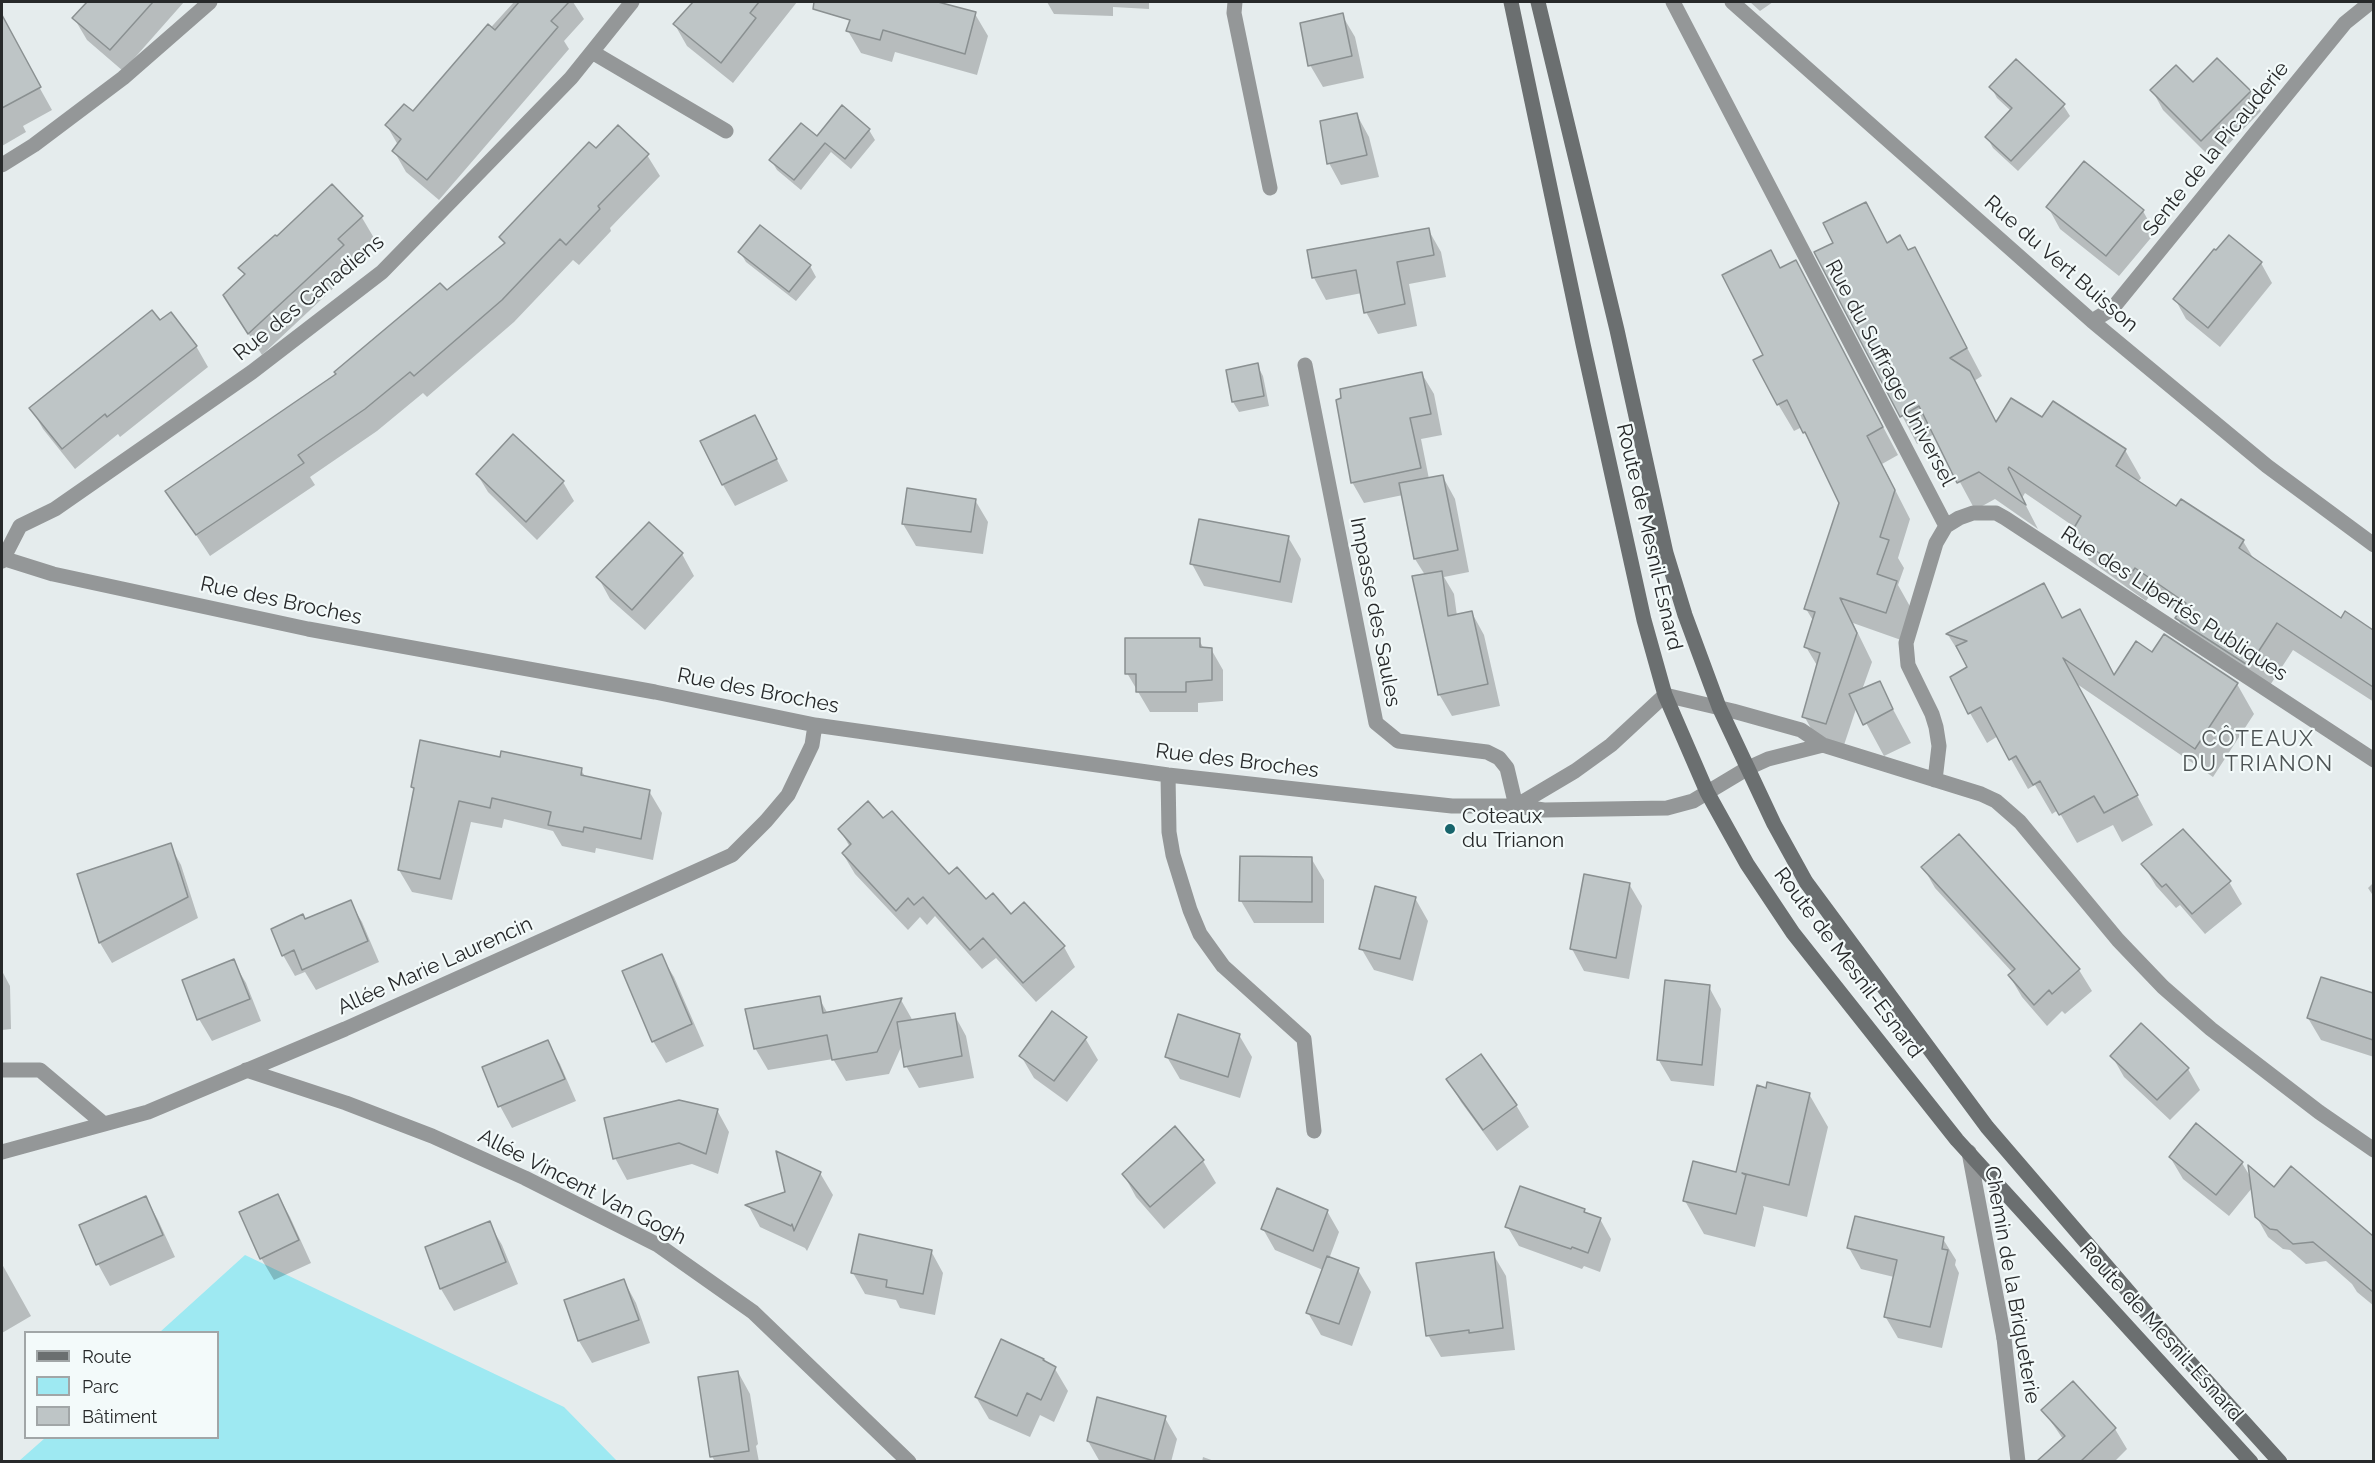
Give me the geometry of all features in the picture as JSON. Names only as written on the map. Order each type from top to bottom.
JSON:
[{"type":"main road","name":"Route de Mesnil-Esnard","points":[[1511,2],[1644,620],[1665,695],[1707,792],[1747,864],[1793,933],[1969,1152],[2251,1461]]},
{"type":"main road","name":"Route de Mesnil-Esnard","points":[[1538,2],[1617,330],[1666,553],[1685,615],[1719,707],[1774,824],[1806,882],[1987,1127],[2176,1347],[2280,1461]]},
{"type":"street","points":[[2,165],[34,145],[123,78],[210,2]]},
{"type":"street","name":"Rue des Canadiens","points":[[2,559],[20,526],[55,509],[252,372],[382,272],[571,78],[632,2]]},
{"type":"street","points":[[1235,2],[1233,13],[1270,188]]},
{"type":"street","name":"Rue du Suffrage Universel","points":[[1673,2],[1946,526]]},
{"type":"street","name":"Rue du Vert Buisson","points":[[1732,2],[2092,321],[2267,466],[2373,545]]},
{"type":"street","name":"Sente de la Picauderie","points":[[2092,321],[2112,309],[2345,23],[2371,2]]},
{"type":"street","points":[[592,52],[726,131]]},
{"type":"street","name":"Impasse des Saules","points":[[1305,365],[1376,723],[1398,741],[1487,752],[1499,758],[1507,768],[1516,806]]},
{"type":"street","name":"Rue des Libertés Publiques","points":[[1946,526],[1973,513],[1996,513],[2373,760]]},
{"type":"street","points":[[1935,780],[1939,746],[1932,714],[1908,665],[1905,650],[1936,543],[1946,526]]},
{"type":"street","name":"Rue des Broches","points":[[2,559],[53,574],[296,627],[655,692],[815,725],[1168,775],[1452,806],[1516,806],[1544,810],[1667,808],[1693,801],[1748,768],[1768,759],[1823,746]]},
{"type":"street","points":[[1516,806],[1575,771],[1611,746],[1665,695],[1719,707],[1801,730],[1823,746],[1982,794],[1996,801],[2020,822],[2118,940],[2163,987],[2211,1029],[2319,1112],[2373,1150]]},
{"type":"street","name":"Allée Marie Laurencin","points":[[2,1152],[148,1112],[345,1029],[732,855],[788,795],[812,745],[815,725]]},
{"type":"street","points":[[1168,775],[1169,832],[1173,855],[1190,910],[1200,934],[1223,966],[1304,1039],[1314,1131]]},
{"type":"street","points":[[2,1070],[40,1070],[104,1124]]},
{"type":"street","name":"Allée Vincent Van Gogh","points":[[246,1070],[346,1103],[432,1136],[525,1178],[658,1245],[753,1312],[909,1461]]},
{"type":"street","name":"Chemin de la Briqueterie","points":[[1969,1152],[2004,1338],[2018,1461]]},
{"type":"green space","points":[[245,1255],[564,1407],[617,1461],[19,1461],[44,1439],[219,1439],[219,1331],[161,1331]]},
{"type":"building","points":[[87,2],[153,2],[110,50],[72,18]]},
{"type":"building","points":[[519,2],[569,2],[551,21],[558,27],[427,180],[392,151],[401,139],[385,125],[404,104],[413,111],[488,24],[495,30]]},
{"type":"building","points":[[693,2],[759,2],[750,13],[756,18],[721,63],[673,24]]},
{"type":"building","points":[[814,2],[938,2],[976,12],[965,54],[883,30],[880,40],[846,31],[850,20],[813,9]]},
{"type":"building","points":[[1343,13],[1352,56],[1308,66],[1300,23]]},
{"type":"building","points":[[2,15],[41,87],[2,108]]},
{"type":"building","points":[[2217,58],[2251,91],[2201,141],[2150,90],[2176,65],[2193,82]]},
{"type":"building","points":[[2016,59],[2065,104],[2011,161],[1985,137],[2012,108],[1989,87]]},
{"type":"building","points":[[842,105],[870,129],[845,159],[825,143],[794,180],[769,160],[801,123],[817,136]]},
{"type":"building","points":[[1357,113],[1367,155],[1327,164],[1320,121]]},
{"type":"building","points":[[618,125],[649,154],[598,206],[600,209],[566,245],[560,239],[502,300],[414,376],[410,372],[365,409],[298,455],[304,463],[196,535],[165,491],[336,374],[334,372],[440,283],[447,290],[505,243],[499,237],[589,142],[596,148]]},
{"type":"building","points":[[2084,161],[2144,210],[2106,256],[2046,207]]},
{"type":"building","points":[[332,184],[363,216],[338,239],[344,245],[248,334],[223,295],[245,274],[238,268],[275,235],[277,236]]},
{"type":"building","points":[[1866,202],[1887,243],[1900,235],[1908,250],[1915,247],[1967,348],[1950,358],[1970,371],[1996,422],[2011,398],[2042,417],[2053,401],[2126,449],[2116,466],[2176,506],[2181,499],[2244,540],[2239,548],[2341,618],[2345,611],[2373,630],[2373,687],[2277,623],[2249,666],[2175,618],[2186,603],[2135,568],[2130,575],[2071,533],[2081,516],[2009,467],[2026,505],[1979,472],[1957,483],[1919,406],[1900,417],[1814,252],[1833,243],[1823,223]]},
{"type":"building","points":[[760,225],[811,265],[789,292],[738,252]]},
{"type":"building","points":[[1429,228],[1434,255],[1397,262],[1405,304],[1364,313],[1356,270],[1312,278],[1307,250]]},
{"type":"building","points":[[2229,235],[2262,262],[2208,328],[2173,299],[2214,249],[2216,250]]},
{"type":"building","points":[[1771,250],[1780,268],[1796,260],[1883,427],[1867,436],[1895,490],[1880,537],[1889,540],[1877,574],[1897,581],[1886,613],[1840,598],[1857,633],[1826,724],[1802,717],[1820,653],[1804,647],[1815,612],[1804,609],[1839,503],[1787,400],[1777,405],[1753,360],[1763,355],[1722,275]]},
{"type":"building","points":[[152,310],[160,320],[171,312],[197,346],[107,417],[105,414],[62,449],[29,408]]},
{"type":"building","points":[[1258,363],[1264,396],[1232,402],[1226,370]]},
{"type":"building","points":[[1422,372],[1431,414],[1410,418],[1421,468],[1351,483],[1336,400],[1341,398],[1340,389]]},
{"type":"building","points":[[755,415],[777,459],[722,485],[700,441]]},
{"type":"building","points":[[513,434],[564,481],[526,522],[476,474]]},
{"type":"building","points":[[1443,475],[1458,550],[1414,559],[1399,483]]},
{"type":"building","points":[[907,488],[976,499],[971,532],[902,524]]},
{"type":"building","points":[[1199,519],[1289,536],[1280,582],[1190,564]]},
{"type":"building","points":[[649,522],[683,553],[632,610],[596,577]]},
{"type":"building","points":[[1442,571],[1448,616],[1472,611],[1488,684],[1438,695],[1412,576]]},
{"type":"building","points":[[2044,583],[2062,618],[2080,609],[2114,675],[2136,641],[2152,652],[2164,634],[2238,683],[2195,749],[2063,658],[2138,795],[2104,813],[2094,796],[2059,815],[2040,781],[2033,785],[2016,756],[2009,760],[1981,707],[1968,714],[1950,677],[1967,667],[1956,646],[1967,641],[1946,634]]},
{"type":"building","points":[[1125,638],[1200,638],[1200,647],[1212,648],[1212,680],[1186,682],[1186,692],[1136,692],[1136,674],[1125,674]]},
{"type":"building","points":[[1880,681],[1893,709],[1863,725],[1849,694]]},
{"type":"building","points":[[420,740],[500,757],[501,751],[582,768],[581,775],[650,790],[641,839],[584,827],[583,832],[548,825],[551,812],[492,798],[490,808],[459,801],[440,879],[398,870],[414,788],[411,787]]},
{"type":"building","points":[[868,801],[883,818],[892,811],[949,874],[957,867],[986,899],[993,893],[1011,914],[1024,902],[1065,946],[1023,983],[983,938],[970,950],[923,897],[914,905],[908,898],[896,911],[842,853],[851,844],[838,829]]},
{"type":"building","points":[[2183,829],[2231,881],[2192,914],[2166,884],[2162,887],[2141,864]]},
{"type":"building","points":[[1959,834],[2080,969],[2052,994],[2049,990],[2034,1005],[2008,975],[2015,969],[1921,867]]},
{"type":"building","points":[[171,843],[188,897],[99,943],[77,874]]},
{"type":"building","points":[[1240,856],[1312,857],[1312,902],[1239,901]]},
{"type":"building","points":[[1584,874],[1630,883],[1616,958],[1570,949]]},
{"type":"building","points":[[1375,886],[1416,897],[1400,959],[1359,949]]},
{"type":"building","points":[[351,900],[368,941],[302,970],[294,950],[282,956],[271,929],[303,914],[305,919]]},
{"type":"building","points":[[662,954],[692,1024],[652,1042],[622,971]]},
{"type":"building","points":[[234,959],[250,999],[197,1020],[182,980]]},
{"type":"building","points":[[2321,977],[2373,993],[2373,1040],[2307,1018]]},
{"type":"building","points":[[1665,980],[1710,985],[1702,1065],[1657,1060]]},
{"type":"building","points":[[820,996],[823,1013],[902,998],[877,1052],[832,1060],[827,1035],[754,1049],[745,1009]]},
{"type":"building","points":[[1052,1011],[1087,1037],[1054,1081],[1019,1056]]},
{"type":"building","points":[[955,1013],[962,1056],[904,1067],[897,1022]]},
{"type":"building","points":[[1178,1014],[1240,1034],[1228,1077],[1165,1057]]},
{"type":"building","points":[[2141,1023],[2189,1068],[2157,1100],[2110,1056]]},
{"type":"building","points":[[548,1040],[565,1079],[498,1107],[482,1067]]},
{"type":"building","points":[[1481,1054],[1517,1105],[1483,1130],[1446,1079]]},
{"type":"building","points":[[1767,1082],[1810,1093],[1789,1185],[1742,1173],[1746,1175],[1736,1214],[1683,1201],[1693,1161],[1736,1172],[1757,1085],[1766,1088]]},
{"type":"building","points":[[679,1100],[718,1109],[706,1154],[679,1143],[613,1159],[604,1118]]},
{"type":"building","points":[[2196,1123],[2243,1162],[2216,1195],[2169,1157]]},
{"type":"building","points":[[1175,1126],[1204,1160],[1150,1207],[1122,1174]]},
{"type":"building","points":[[776,1151],[821,1172],[794,1231],[792,1224],[791,1226],[745,1205],[785,1192]]},
{"type":"building","points":[[2248,1165],[2274,1187],[2291,1166],[2373,1236],[2373,1292],[2313,1242],[2293,1244],[2277,1230],[2270,1229],[2255,1217]]},
{"type":"building","points":[[1520,1186],[1585,1209],[1584,1212],[1601,1218],[1588,1253],[1505,1227]]},
{"type":"building","points":[[1277,1188],[1328,1210],[1313,1251],[1261,1229]]},
{"type":"building","points":[[278,1194],[299,1240],[260,1259],[239,1212]]},
{"type":"building","points":[[146,1196],[163,1235],[96,1265],[79,1225]]},
{"type":"building","points":[[1855,1216],[1944,1237],[1942,1249],[1948,1250],[1930,1327],[1884,1317],[1897,1260],[1847,1248]]},
{"type":"building","points":[[490,1221],[506,1262],[440,1289],[425,1247]]},
{"type":"building","points":[[859,1234],[932,1250],[923,1294],[886,1287],[887,1280],[851,1273]]},
{"type":"building","points":[[1494,1252],[1503,1328],[1426,1336],[1416,1263]]},
{"type":"building","points":[[1327,1256],[1359,1268],[1339,1324],[1306,1313]]},
{"type":"building","points":[[624,1279],[639,1320],[578,1341],[564,1300]]},
{"type":"building","points":[[1001,1339],[1056,1367],[1041,1400],[1027,1393],[1017,1416],[975,1397]]},
{"type":"building","points":[[738,1371],[749,1451],[710,1457],[698,1377]]},
{"type":"building","points":[[2073,1381],[2116,1428],[2081,1461],[2037,1461],[2065,1436],[2041,1410]]},
{"type":"building","points":[[1097,1397],[1166,1416],[1154,1461],[1087,1441]]},
{"type":"place","name":"Coteaux du Trianon","points":[[1450,829]]},
{"type":"district","name":"CÔTEAUX DU TRIANON","points":[[2258,752]]}]
